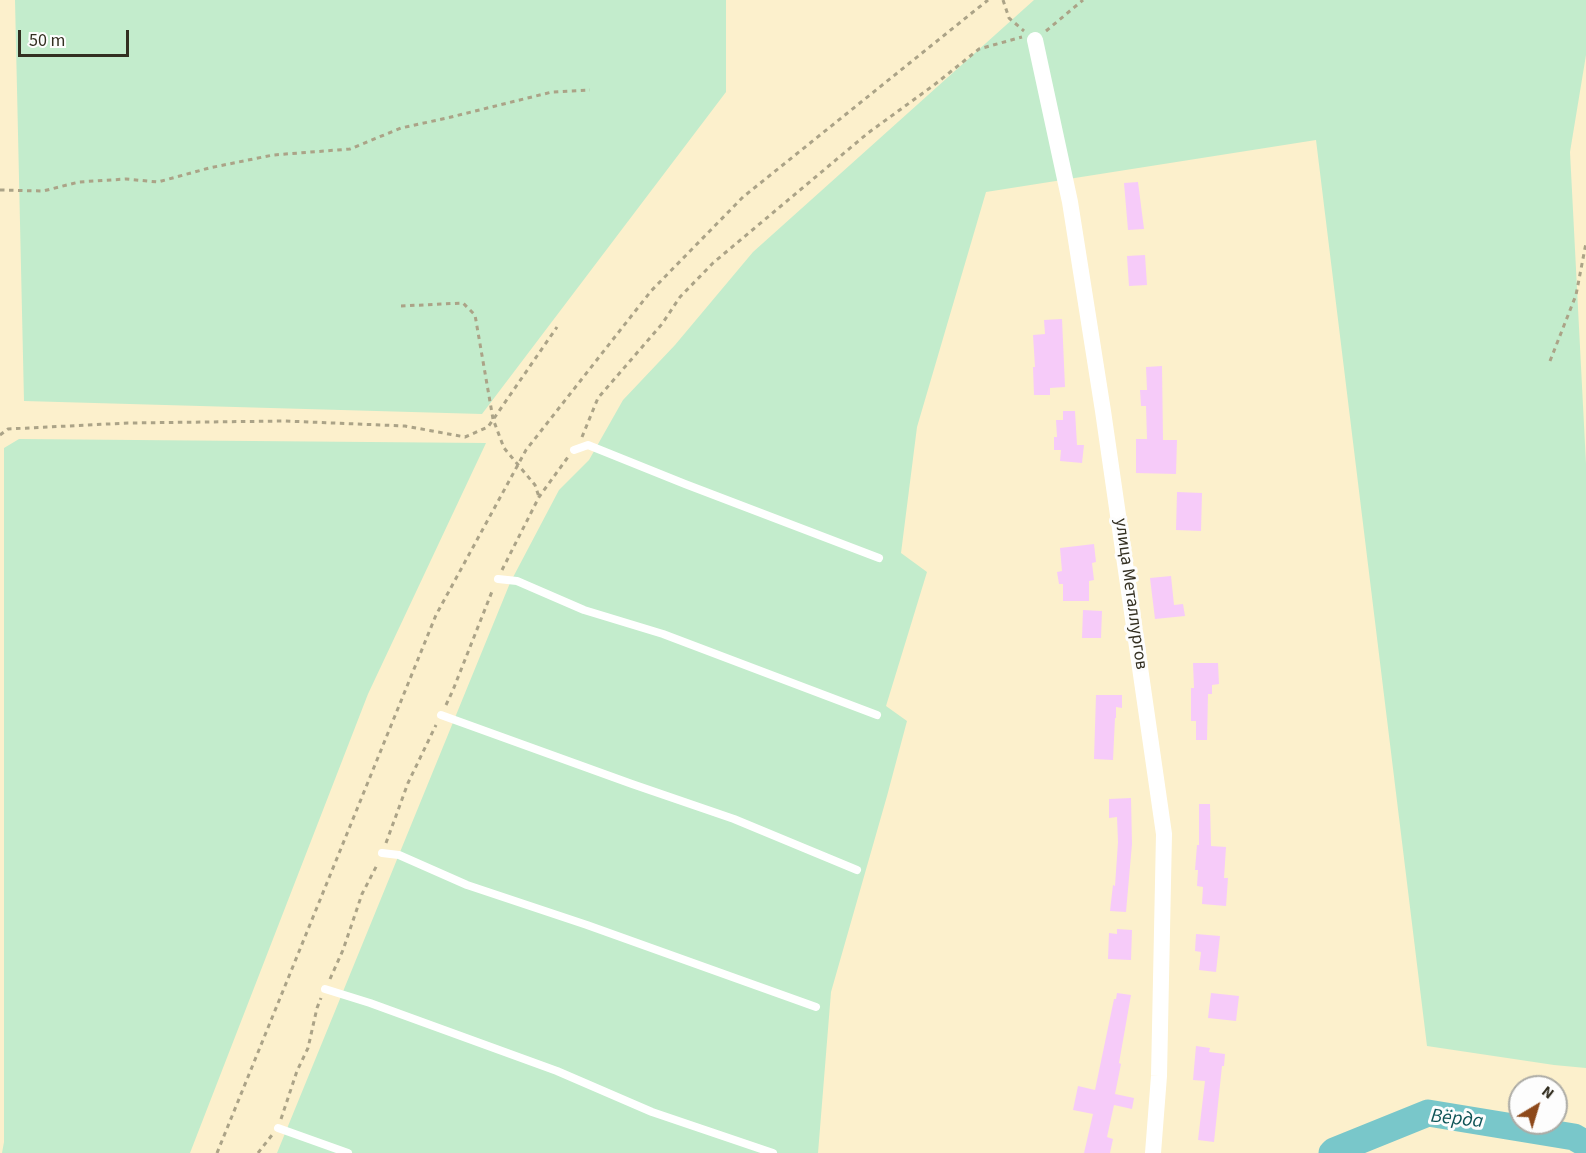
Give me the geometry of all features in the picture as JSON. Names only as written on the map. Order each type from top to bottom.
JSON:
[{"type":"street","name":"улица Металлургов","points":[[1035,40],[1070,202],[1105,423],[1164,834],[1159,1076],[1153,1153]]},
{"type":"lane","points":[[574,450],[588,445],[879,558]]},
{"type":"lane","points":[[498,579],[517,581],[584,610],[663,634],[877,714]]},
{"type":"lane","points":[[441,715],[734,819],[857,870]]},
{"type":"lane","points":[[382,853],[399,855],[467,885],[628,939],[816,1007]]},
{"type":"lane","points":[[325,989],[557,1071],[652,1112],[773,1153]]},
{"type":"lane","points":[[278,1128],[348,1153]]},
{"type":"path","points":[[217,1153],[436,615],[526,450],[651,291],[743,197],[988,0]]},
{"type":"path","points":[[1003,0],[1009,18],[1035,40]]},
{"type":"path","points":[[1035,40],[1083,0]]},
{"type":"path","points":[[258,1153],[278,1128],[297,1071],[308,1048],[317,1008],[343,950],[408,783],[453,690],[498,579],[539,497],[581,439],[598,398],[662,324],[680,297],[713,263],[868,133],[979,49],[1023,36],[1035,40]]},
{"type":"path","points":[[0,189],[43,190],[79,182],[126,178],[158,182],[209,168],[273,155],[350,149],[401,128],[552,92],[590,90]]},
{"type":"path","points":[[1550,361],[1576,295],[1586,243]]},
{"type":"path","points":[[401,306],[464,303],[475,315],[493,419],[504,448],[536,486],[539,497]]},
{"type":"path","points":[[0,435],[8,429],[128,423],[285,421],[405,426],[465,437],[488,427],[557,327]]},
{"type":"green space","points":[[15,0],[726,0],[726,92],[482,414],[24,401]]},
{"type":"green space","points":[[1034,0],[1586,0],[1586,55],[1570,152],[1586,464],[1586,1068],[1427,1046],[1316,140],[986,192],[917,427],[901,553],[927,572],[886,706],[907,721],[831,992],[818,1153],[277,1153],[510,583],[559,490],[589,460],[623,400],[675,345],[753,252]]},
{"type":"green space","points":[[19,439],[486,443],[368,694],[190,1153],[2,1153],[4,1142],[4,448]]},
{"type":"building","points":[[1138,182],[1144,229],[1128,230],[1124,183]]},
{"type":"building","points":[[1145,255],[1147,285],[1129,286],[1127,256]]},
{"type":"building","points":[[1062,319],[1065,387],[1050,388],[1050,395],[1034,395],[1033,335],[1045,334],[1044,320]]},
{"type":"building","points":[[1162,366],[1163,440],[1177,440],[1176,474],[1136,473],[1136,439],[1147,439],[1146,406],[1141,406],[1140,390],[1147,390],[1146,367]]},
{"type":"building","points":[[1063,411],[1075,411],[1077,445],[1084,445],[1082,463],[1060,461],[1061,450],[1054,450],[1054,437],[1057,437],[1056,420],[1063,420]]},
{"type":"building","points":[[1177,492],[1202,493],[1201,531],[1176,530]]},
{"type":"building","points":[[1094,544],[1096,562],[1092,563],[1094,580],[1089,581],[1089,601],[1063,601],[1063,584],[1059,584],[1057,572],[1062,571],[1060,548]]},
{"type":"building","points":[[1171,576],[1174,605],[1183,604],[1185,616],[1155,619],[1150,578]]},
{"type":"building","points":[[1083,610],[1102,611],[1101,638],[1082,638]]},
{"type":"building","points":[[1193,663],[1218,663],[1219,684],[1212,685],[1212,694],[1208,694],[1207,740],[1196,740],[1196,721],[1191,721],[1191,688],[1194,688]]},
{"type":"building","points":[[1096,695],[1122,695],[1122,708],[1116,707],[1113,760],[1094,759]]},
{"type":"building","points":[[1131,798],[1132,844],[1126,912],[1110,911],[1113,885],[1115,886],[1118,842],[1117,817],[1109,818],[1109,799]]},
{"type":"building","points":[[1199,804],[1210,804],[1211,846],[1226,847],[1224,878],[1228,878],[1226,906],[1202,904],[1203,887],[1197,886],[1198,870],[1195,870],[1197,845],[1199,845]]},
{"type":"building","points":[[1117,929],[1132,930],[1131,960],[1108,959],[1109,933],[1117,934]]},
{"type":"building","points":[[1196,934],[1220,936],[1216,972],[1199,970],[1201,952],[1195,951]]},
{"type":"building","points":[[1117,993],[1131,995],[1115,1094],[1134,1098],[1132,1109],[1114,1105],[1107,1137],[1113,1139],[1110,1153],[1084,1153],[1093,1114],[1073,1110],[1078,1086],[1095,1090]]},
{"type":"building","points":[[1211,993],[1239,996],[1236,1021],[1208,1018]]},
{"type":"building","points":[[1196,1046],[1210,1048],[1209,1052],[1225,1054],[1214,1142],[1198,1140],[1205,1081],[1193,1080]]},
{"type":"waterway","name":"Вёрда","points":[[1332,1153],[1428,1113],[1574,1137],[1586,1144]]}]
